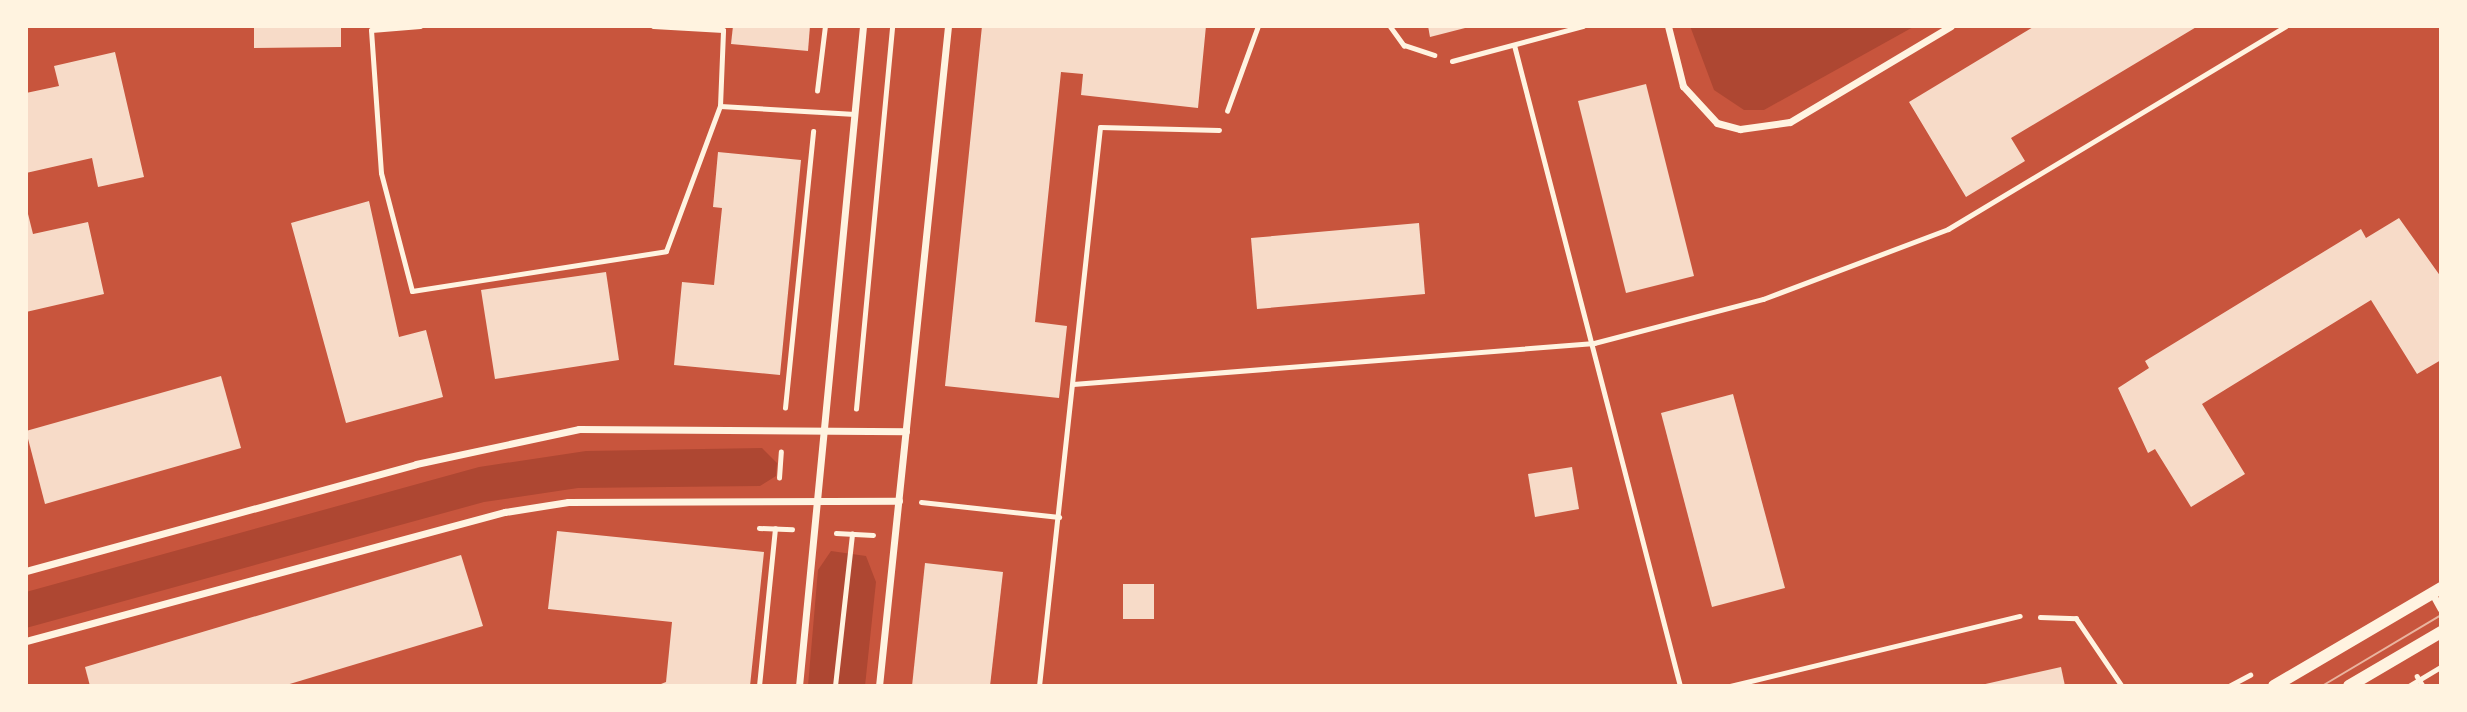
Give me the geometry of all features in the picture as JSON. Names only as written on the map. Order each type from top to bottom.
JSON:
[{"type":"street","points":[[799,686],[863,26]]},
{"type":"street","points":[[879,686],[948,26]]},
{"type":"street","points":[[1668,26],[1683,86],[1717,123],[1740,129],[1790,122],[1951,26]]},
{"type":"street","points":[[26,571],[416,464],[579,429],[906,431]]},
{"type":"street","points":[[26,641],[505,512],[568,502],[817,498],[899,501]]},
{"type":"street","points":[[2274,686],[2436,590],[2441,609]]},
{"type":"street","points":[[2349,686],[2441,632]]},
{"type":"lane","points":[[420,26],[371,30],[381,173],[412,291],[666,251],[720,106],[723,30],[653,26]]},
{"type":"lane","points":[[1452,61],[1583,26]]},
{"type":"lane","points":[[1073,384],[1594,343],[1763,299],[1948,229],[2286,26]]},
{"type":"lane","points":[[1514,44],[1594,343],[1680,686]]},
{"type":"lane","points":[[720,106],[855,114]]},
{"type":"lane","points":[[1039,686],[1100,127],[1219,131]]},
{"type":"lane","points":[[921,502],[1059,517]]},
{"type":"lane","points":[[1730,686],[2020,616]]},
{"type":"path","points":[[759,686],[778,499],[782,430],[825,26]]},
{"type":"path","points":[[856,413],[892,26]]},
{"type":"path","points":[[1219,131],[1258,26]]},
{"type":"path","points":[[1390,26],[1404,45],[1452,61]]},
{"type":"path","points":[[748,527],[895,536]]},
{"type":"path","points":[[835,686],[852,534]]},
{"type":"path","points":[[2020,616],[2076,618],[2122,686]]},
{"type":"path","points":[[2409,686],[2441,667]]},
{"type":"shaded area","points":[[1690,26],[1915,26],[1764,110],[1744,110],[1714,90]]},
{"type":"shaded area","points":[[762,448],[777,463],[776,476],[760,486],[578,488],[484,502],[26,628],[26,592],[479,467],[586,451]]},
{"type":"shaded area","points":[[831,551],[866,556],[876,582],[865,686],[808,686],[818,570]]},
{"type":"building","points":[[254,26],[341,26],[341,47],[254,48]]},
{"type":"building","points":[[733,26],[810,26],[808,51],[731,44]]},
{"type":"building","points":[[982,26],[1206,26],[1198,108],[1081,95],[1083,74],[1061,72],[1035,322],[1067,326],[1059,398],[945,386]]},
{"type":"building","points":[[1428,26],[1469,26],[1469,27],[1430,37]]},
{"type":"building","points":[[2035,26],[2198,26],[2011,138],[2025,161],[1966,197],[1909,102]]},
{"type":"building","points":[[115,52],[144,177],[98,187],[92,158],[26,173],[26,93],[59,86],[54,66]]},
{"type":"building","points":[[1646,84],[1694,276],[1626,293],[1578,101]]},
{"type":"building","points":[[718,152],[801,160],[780,375],[674,365],[682,282],[714,285],[722,208],[713,207]]},
{"type":"building","points":[[369,201],[399,337],[426,330],[443,397],[346,423],[291,223]]},
{"type":"building","points":[[27,210],[33,234],[88,222],[104,294],[26,312]]},
{"type":"building","points":[[2399,218],[2441,277],[2441,360],[2417,374],[2371,300],[2202,404],[2245,474],[2191,507],[2155,449],[2148,453],[2118,388],[2149,368],[2145,361],[2361,229],[2366,238]]},
{"type":"building","points":[[1419,223],[1425,294],[1257,309],[1251,238]]},
{"type":"building","points":[[606,272],[619,360],[495,379],[481,290]]},
{"type":"building","points":[[221,376],[241,448],[45,504],[26,431]]},
{"type":"building","points":[[1733,394],[1785,588],[1712,607],[1661,413]]},
{"type":"building","points":[[1572,467],[1579,509],[1535,517],[1528,474]]},
{"type":"building","points":[[557,531],[764,552],[750,686],[656,686],[666,682],[672,622],[548,609]]},
{"type":"building","points":[[461,555],[483,626],[283,686],[90,686],[85,667]]},
{"type":"building","points":[[925,563],[1003,572],[990,686],[912,686]]},
{"type":"building","points":[[1123,584],[1154,584],[1154,619],[1123,619]]},
{"type":"building","points":[[2061,667],[2065,686],[1981,686],[1981,685]]},
{"type":"tram line","points":[[2322,686],[2441,615]]}]
